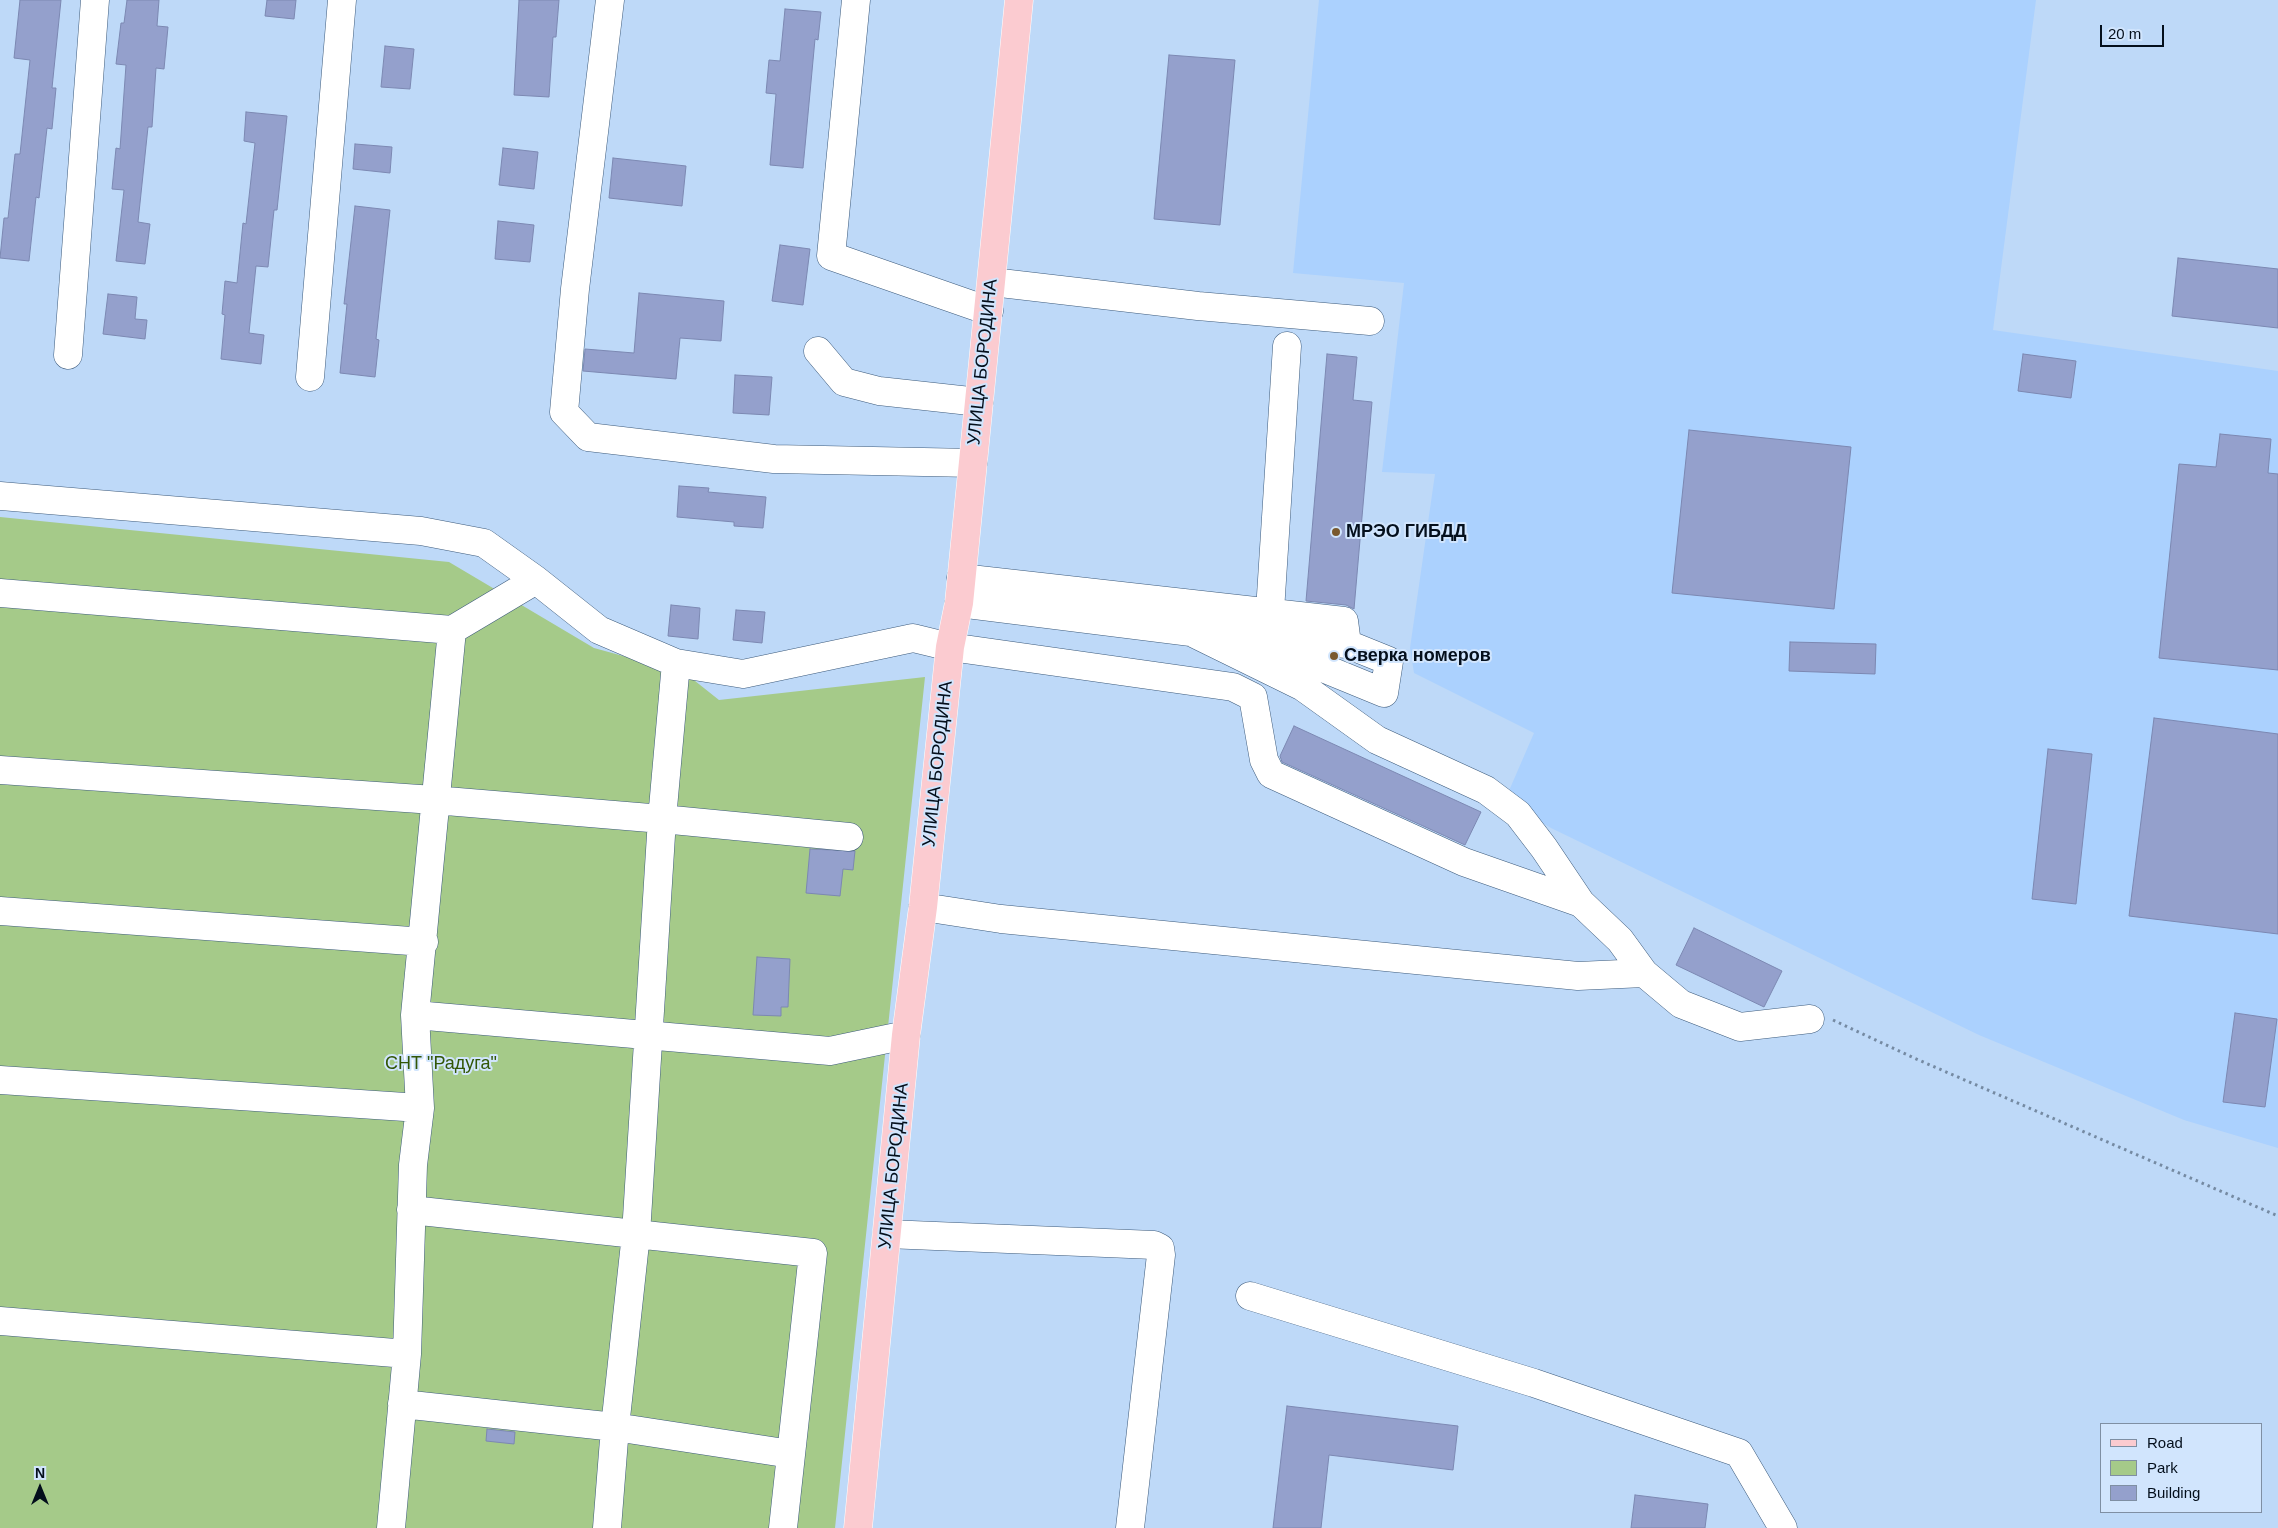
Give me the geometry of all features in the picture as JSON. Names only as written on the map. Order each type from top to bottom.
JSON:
[{"type":"main road","name":"УЛИЦА БОРОДИНА","points":[[858,1528],[906,1035],[923,907],[950,646],[960,590],[1019,0]]},
{"type":"street","points":[[68,355],[95,0]]},
{"type":"street","points":[[310,377],[342,0]]},
{"type":"street","points":[[610,0],[575,289],[564,412],[588,436],[774,460],[973,463]]},
{"type":"street","points":[[856,0],[831,256],[989,311]]},
{"type":"street","points":[[992,282],[1198,306],[1370,321]]},
{"type":"street","points":[[1270,612],[1287,346]]},
{"type":"street","points":[[818,351],[844,382],[879,391],[979,402]]},
{"type":"street","points":[[0,496],[421,531],[484,543],[536,580],[599,630],[676,663],[743,674],[913,638],[950,646],[1233,687],[1253,697],[1264,760],[1271,774],[1464,862],[1581,903]]},
{"type":"street","points":[[0,593],[452,630],[536,580]]},
{"type":"street","points":[[960,590],[1270,612],[1344,621],[1347,644]]},
{"type":"street","points":[[960,590],[1191,632],[1347,644],[1389,661],[1384,693],[1249,637]]},
{"type":"street","points":[[391,1528],[407,1354],[413,1165],[420,1108],[416,1015],[424,942],[434,800],[452,630]]},
{"type":"street","points":[[1191,632],[1303,687],[1377,740],[1486,790],[1518,814],[1544,848],[1581,903],[1620,940],[1644,973],[1681,1004],[1740,1027],[1810,1019]]},
{"type":"street","points":[[607,1528],[636,1234],[662,819],[676,663]]},
{"type":"street","points":[[0,770],[434,800],[849,837]]},
{"type":"street","points":[[923,907],[1001,920],[1578,976],[1644,973]]},
{"type":"street","points":[[0,911],[424,942]]},
{"type":"street","points":[[416,1015],[830,1052],[906,1035]]},
{"type":"street","points":[[0,1080],[420,1108]]},
{"type":"street","points":[[411,1210],[813,1253],[783,1528]]},
{"type":"street","points":[[887,1234],[1154,1245],[1160,1248],[1161,1255],[1130,1528]]},
{"type":"street","points":[[1250,1296],[1534,1383],[1739,1453],[1783,1528]]},
{"type":"street","points":[[0,1321],[407,1354]]},
{"type":"street","points":[[402,1404],[616,1427],[791,1454]]},
{"type":"path","points":[[1810,1019],[1837,1020],[1914,1058],[2278,1216]]},
{"type":"shaded area","points":[[1319,0],[2036,0],[1993,330],[2278,371],[2278,1148],[2184,1120],[1979,1035],[1551,828],[1505,800],[1534,733],[1414,673],[1410,648],[1435,474],[1382,472],[1404,283],[1293,273]]},
{"type":"green space","name":"СНТ \"Радуга\"","points":[[0,517],[449,562],[594,648],[685,673],[719,700],[925,677],[835,1528],[0,1528]]},
{"type":"building","points":[[20,0],[61,0],[52,88],[56,88],[52,129],[47,128],[39,198],[36,197],[29,261],[0,258],[4,218],[8,218],[15,154],[20,154],[30,60],[14,58]]},
{"type":"building","points":[[127,0],[159,0],[157,26],[168,27],[164,69],[156,68],[152,127],[148,127],[138,222],[150,224],[145,264],[116,261],[124,190],[112,189],[116,148],[120,149],[126,65],[116,64],[121,23],[124,23]]},
{"type":"building","points":[[267,0],[296,0],[294,19],[265,16]]},
{"type":"building","points":[[519,0],[559,0],[556,37],[553,37],[549,97],[514,95]]},
{"type":"building","points":[[785,9],[821,12],[818,40],[815,39],[803,168],[770,165],[776,94],[766,93],[769,60],[780,61]]},
{"type":"building","points":[[385,46],[414,49],[410,89],[381,87]]},
{"type":"building","points":[[1169,55],[1235,60],[1220,225],[1154,219]]},
{"type":"building","points":[[246,112],[287,116],[277,210],[274,210],[268,267],[256,266],[249,333],[264,335],[261,364],[221,359],[225,315],[222,314],[225,281],[237,283],[243,223],[246,224],[255,143],[244,141]]},
{"type":"building","points":[[355,144],[392,147],[390,173],[353,169]]},
{"type":"building","points":[[503,148],[538,152],[534,189],[499,185]]},
{"type":"building","points":[[613,158],[686,166],[682,206],[609,198]]},
{"type":"building","points":[[355,206],[390,210],[376,339],[379,340],[375,377],[340,373],[347,304],[344,304]]},
{"type":"building","points":[[498,221],[534,225],[530,262],[495,259]]},
{"type":"building","points":[[780,245],[810,249],[803,305],[772,301]]},
{"type":"building","points":[[2178,258],[2278,269],[2278,328],[2172,316]]},
{"type":"building","points":[[639,293],[724,301],[721,341],[680,338],[676,379],[583,371],[585,349],[634,353]]},
{"type":"building","points":[[108,294],[137,297],[135,319],[147,320],[145,339],[103,334]]},
{"type":"building","name":"МРЭО ГИБДД","points":[[1327,354],[1357,357],[1353,400],[1372,402],[1354,609],[1346,605],[1306,601]]},
{"type":"building","points":[[2023,354],[2076,361],[2071,398],[2018,391]]},
{"type":"building","points":[[735,375],[772,377],[769,415],[733,413]]},
{"type":"building","points":[[1689,430],[1851,447],[1834,609],[1672,593]]},
{"type":"building","points":[[2220,434],[2271,439],[2268,473],[2278,474],[2278,670],[2159,658],[2179,464],[2216,467]]},
{"type":"building","points":[[679,486],[709,488],[708,492],[766,497],[763,528],[734,526],[734,522],[677,517]]},
{"type":"building","points":[[671,605],[700,608],[698,639],[668,636]]},
{"type":"building","points":[[736,610],[765,612],[762,643],[733,640]]},
{"type":"building","points":[[1790,642],[1876,644],[1875,674],[1789,671]]},
{"type":"building","points":[[2154,718],[2278,734],[2278,934],[2129,916]]},
{"type":"building","points":[[1294,726],[1481,812],[1465,845],[1282,762],[1280,756]]},
{"type":"building","points":[[2048,749],[2092,754],[2076,904],[2032,899]]},
{"type":"building","points":[[810,849],[855,851],[853,870],[843,869],[840,896],[806,893]]},
{"type":"building","points":[[1694,928],[1782,971],[1764,1007],[1676,965]]},
{"type":"building","points":[[757,957],[790,959],[788,1007],[781,1007],[781,1016],[753,1015]]},
{"type":"building","points":[[2235,1013],[2277,1019],[2265,1107],[2223,1102]]},
{"type":"building","points":[[1287,1406],[1458,1426],[1453,1470],[1329,1455],[1321,1528],[1273,1528]]},
{"type":"building","points":[[487,1429],[515,1432],[514,1444],[486,1441]]},
{"type":"building","points":[[1635,1495],[1708,1504],[1705,1528],[1631,1528]]},
{"type":"place","name":"МРЭО ГИБДД","points":[[1336,532]]},
{"type":"place","name":"Сверка номеров","points":[[1334,656]]}]
